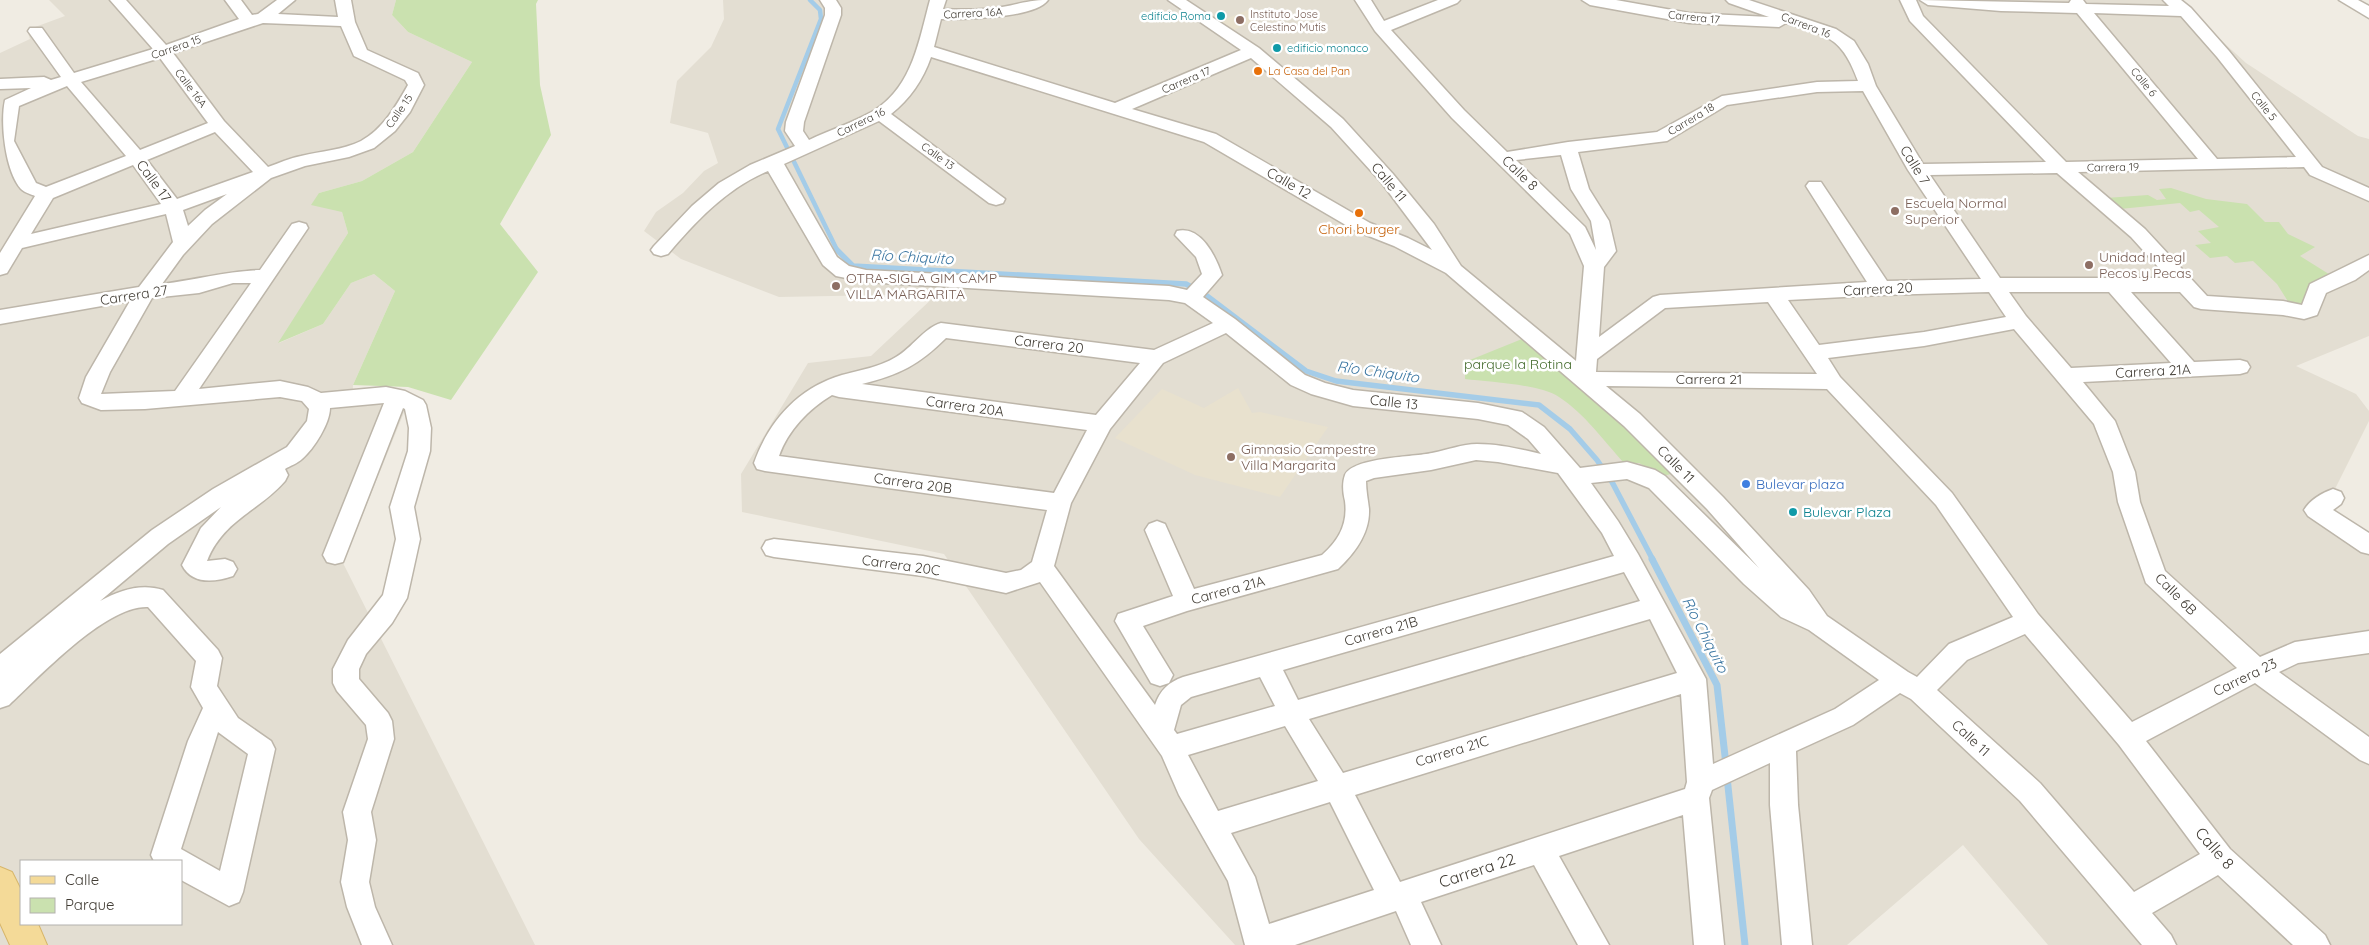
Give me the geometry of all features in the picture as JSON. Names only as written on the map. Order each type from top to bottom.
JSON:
[{"type":"main road","points":[[0,884],[29,945]]},
{"type":"street","name":"Calle 16A","points":[[118,0],[164,52],[218,125],[266,174]]},
{"type":"street","points":[[233,0],[256,19],[287,0]]},
{"type":"street","name":"Calle 15","points":[[266,174],[301,161],[343,153],[368,144],[389,126],[413,92],[416,85],[412,77],[360,53],[347,22],[343,0]]},
{"type":"street","points":[[828,0],[833,8],[833,15],[795,122],[791,156],[778,172],[830,260],[843,271],[866,276],[1169,293],[1193,296],[1212,275],[1205,254],[1184,235]]},
{"type":"street","name":"Carrera 16A","points":[[936,7],[987,14],[1020,10],[1040,0]]},
{"type":"street","name":"Calle 11","points":[[1176,0],[1253,51],[1337,123],[1427,228],[1454,270],[1586,367],[1632,420],[1714,503],[1800,598],[1818,623],[1910,686],[2030,792],[2161,945]]},
{"type":"street","name":"Calle 8","points":[[1363,0],[1381,28],[1458,114],[1578,230],[1594,266],[1586,367]]},
{"type":"street","name":"Carrera 17","points":[[1590,0],[1689,18],[1800,22]]},
{"type":"street","name":"Carrera 16","points":[[1734,0],[1830,32],[1848,44]]},
{"type":"street","points":[[1779,14],[1794,0]]},
{"type":"street","points":[[1908,0],[1916,18],[2062,168],[2138,233],[2201,302],[2282,308],[2304,312],[2310,310],[2318,289],[2348,275],[2369,261]]},
{"type":"street","points":[[1928,0],[1991,6],[2078,4],[2185,11]]},
{"type":"street","name":"Calle 5","points":[[2171,0],[2185,11],[2223,54],[2316,171],[2368,195]]},
{"type":"street","points":[[2347,0],[2369,13]]},
{"type":"street","points":[[1381,28],[1441,2]]},
{"type":"street","name":"Calle 6","points":[[2078,4],[2213,165]]},
{"type":"street","points":[[925,50],[936,7]]},
{"type":"street","name":"Carrera 15","points":[[46,194],[29,187],[6,141],[11,104],[44,86],[71,80],[164,52],[256,19],[347,22]]},
{"type":"street","name":"Calle 17","points":[[36,31],[71,80],[136,156],[173,207],[183,243]]},
{"type":"street","name":"Calle 7","points":[[1848,44],[1860,64],[1868,86],[1918,170],[2020,321],[2065,376]]},
{"type":"street","name":"Carrera 16","points":[[661,250],[693,213],[722,190],[752,170],[791,156],[880,114],[896,104],[917,74],[925,50]]},
{"type":"street","name":"Calle 12","points":[[925,50],[1051,90],[1119,108],[1210,138],[1362,227],[1401,242],[1443,262],[1454,270]]},
{"type":"street","name":"Carrera 17","points":[[1119,108],[1253,51]]},
{"type":"street","points":[[0,84],[71,80]]},
{"type":"street","name":"Carrera 18","points":[[1514,155],[1568,147],[1661,138],[1722,101],[1817,87],[1868,86]]},
{"type":"street","name":"Calle 13","points":[[880,114],[996,199]]},
{"type":"street","points":[[0,270],[46,194],[136,156],[218,125]]},
{"type":"street","points":[[1568,147],[1580,189],[1600,221],[1606,251],[1594,266]]},
{"type":"street","name":"Carrera 19","points":[[1918,170],[2309,162]]},
{"type":"street","points":[[18,243],[173,207],[266,174]]},
{"type":"street","points":[[266,174],[205,220],[183,243],[146,292],[117,338],[91,388],[90,398],[102,402],[145,401],[182,396],[280,389],[308,395],[318,401],[386,395],[397,396],[415,405],[420,428],[419,451],[402,507],[408,540],[395,598],[357,647],[346,669],[346,683],[379,721],[381,739],[374,768],[357,812],[362,840],[355,882],[361,907],[377,945]]},
{"type":"street","points":[[1815,186],[1881,288]]},
{"type":"street","points":[[182,396],[299,228]]},
{"type":"street","name":"Carrera 27","points":[[0,317],[146,292],[199,286],[233,277],[267,276]]},
{"type":"street","name":"Carrera 20","points":[[1586,367],[1660,302],[1881,288],[1996,285],[2187,285]]},
{"type":"street","points":[[2115,286],[2189,370]]},
{"type":"street","name":"Calle 8","points":[[1774,295],[1833,382],[1944,499],[2029,621],[2128,737],[2220,858],[2315,945]]},
{"type":"street","name":"Calle 13","points":[[1193,296],[1298,380],[1319,389],[1353,398],[1478,411],[1514,418],[1536,433],[1577,472],[1656,607],[1693,679]]},
{"type":"street","points":[[1814,353],[1924,339],[2020,321]]},
{"type":"street","points":[[1228,324],[1156,358],[1101,424],[1060,503],[1035,573],[1165,740],[1241,877],[1260,944]]},
{"type":"street","name":"Carrera 20","points":[[828,388],[873,375],[898,365],[919,351],[941,330],[1156,358]]},
{"type":"street","name":"Carrera 21","points":[[1586,367],[1730,379],[1833,382]]},
{"type":"street","name":"Carrera 21A","points":[[2065,376],[2240,367]]},
{"type":"street","name":"Calle 6B","points":[[2065,376],[2104,421],[2124,472],[2129,502],[2155,576],[2257,670],[2369,752]]},
{"type":"street","name":"Carrera 20A","points":[[828,388],[1101,424]]},
{"type":"street","name":"Carrera 20B","points":[[828,388],[809,400],[784,425],[770,446],[765,462],[1060,503]]},
{"type":"street","points":[[335,555],[397,396]]},
{"type":"street","points":[[225,569],[202,571],[194,565],[201,546],[218,524],[236,507],[274,480],[317,423],[320,409],[318,401]]},
{"type":"street","name":"Carrera 21A","points":[[1160,675],[1127,621],[1186,601],[1330,562],[1347,547],[1357,515],[1353,489],[1356,476],[1372,469],[1432,461],[1475,452],[1506,455],[1577,472]]},
{"type":"street","points":[[0,669],[160,537],[221,494],[295,453]]},
{"type":"street","points":[[1577,472],[1623,469],[1644,473],[1657,482],[1753,577],[1790,610],[1818,623]]},
{"type":"street","points":[[2333,498],[2316,510],[2369,545]]},
{"type":"street","points":[[1157,530],[1186,601]]},
{"type":"street","name":"Carrera 20C","points":[[774,548],[923,566],[1006,584],[1035,573]]},
{"type":"street","name":"Carrera 21B","points":[[1165,740],[1170,699],[1183,688],[1630,561]]},
{"type":"street","points":[[0,697],[58,644],[104,610],[135,597],[154,597],[178,626],[209,658],[204,687],[229,726],[262,749],[229,892],[182,865]]},
{"type":"street","points":[[1165,740],[1291,713],[1656,607]]},
{"type":"street","points":[[1910,686],[1958,652],[2029,621]]},
{"type":"street","name":"Carrera 23","points":[[2128,737],[2257,670],[2295,653],[2369,642]]},
{"type":"street","points":[[1267,664],[1291,713],[1336,786],[1426,945]]},
{"type":"street","points":[[1693,679],[1703,786],[1709,945]]},
{"type":"street","name":"Carrera 21C","points":[[1212,826],[1336,786],[1693,679]]},
{"type":"street","name":"Carrera 22","points":[[1260,944],[1540,849],[1703,786],[1754,757],[1910,686]]},
{"type":"street","points":[[174,860],[165,855],[201,741],[216,707]]},
{"type":"street","points":[[1783,744],[1784,806],[1797,945]]},
{"type":"street","points":[[1540,849],[1594,945]]},
{"type":"street","points":[[2131,909],[2220,858]]},
{"type":"shaded area","points":[[49,0],[396,0],[392,15],[408,32],[472,62],[413,152],[362,181],[319,193],[342,212],[348,233],[279,343],[323,324],[351,283],[374,274],[395,291],[353,385],[352,405],[407,405],[343,563],[535,945],[0,945],[0,53],[30,39],[27,30],[65,16]]},
{"type":"shaded area","points":[[723,0],[2177,0],[2246,63],[2358,136],[2369,139],[2369,336],[2296,366],[2356,394],[2369,411],[2369,421],[2324,511],[2369,541],[2369,945],[2048,945],[1963,845],[1847,945],[1235,945],[1139,839],[944,554],[742,512],[741,474],[808,363],[871,356],[937,294],[779,297],[681,259],[644,231],[656,212],[683,193],[704,171],[718,163],[708,133],[670,123],[677,81],[711,47],[724,19]]},
{"type":"shaded area","name":"Instituto Jose Celestino Mutis","points":[[1248,10],[1262,18],[1231,31],[1218,22]]},
{"type":"shaded area","name":"Gimnasio Campestre Villa Margarita","points":[[1238,388],[1252,413],[1260,412],[1328,427],[1280,497],[1195,475],[1115,438],[1162,389],[1204,408]]},
{"type":"green space","points":[[396,0],[538,0],[536,4],[540,85],[551,135],[500,224],[538,272],[451,400],[408,387],[353,385],[395,291],[374,274],[351,283],[323,324],[278,343],[348,233],[342,212],[311,205],[319,193],[362,181],[413,152],[472,62],[408,32],[392,15]]},
{"type":"green space","points":[[2171,188],[2206,199],[2247,204],[2265,222],[2279,222],[2288,234],[2315,247],[2300,256],[2332,276],[2304,308],[2289,303],[2277,284],[2253,261],[2235,263],[2227,256],[2210,258],[2195,245],[2211,243],[2198,231],[2219,227],[2199,210],[2190,212],[2180,203],[2120,209],[2106,198],[2148,195],[2157,200],[2166,199],[2159,189]]},
{"type":"green space","name":"parque la Rotina","points":[[1522,339],[1646,445],[1671,474],[1662,476],[1639,463],[1624,463],[1577,411],[1559,397],[1527,386],[1465,379],[1465,362]]},
{"type":"waterway","name":"Río Chiquito","points":[[810,0],[820,10],[821,19],[778,129],[837,250]]},
{"type":"waterway","name":"Río Chiquito","points":[[837,250],[853,266],[1186,284],[1207,296],[1306,371],[1336,381],[1539,405],[1570,429],[1597,460],[1612,482],[1653,560]]},
{"type":"waterway","name":"Río Chiquito","points":[[1652,559],[1717,685],[1726,765]]},
{"type":"waterway","name":"Río Chiquito","points":[[1727,777],[1745,945]]},
{"type":"place","name":"edificio Roma","points":[[1221,16]]},
{"type":"place","name":"Instituto Jose Celestino Mutis","points":[[1240,20]]},
{"type":"place","name":"edificio monaco","points":[[1277,48]]},
{"type":"place","name":"La Casa del Pan","points":[[1258,71]]},
{"type":"place","name":"Escuela Normal Superior","points":[[1895,211]]},
{"type":"place","name":"Chori burger","points":[[1359,213]]},
{"type":"place","name":"Unidad Integl Pecos y Pecas","points":[[2089,265]]},
{"type":"place","name":"OTRA-SIGLA GIM CAMP VILLA MARGARITA","points":[[836,286]]},
{"type":"place","name":"Gimnasio Campestre Villa Margarita","points":[[1231,457]]},
{"type":"place","name":"Bulevar plaza","points":[[1746,484]]},
{"type":"place","name":"Bulevar Plaza","points":[[1793,512]]}]
